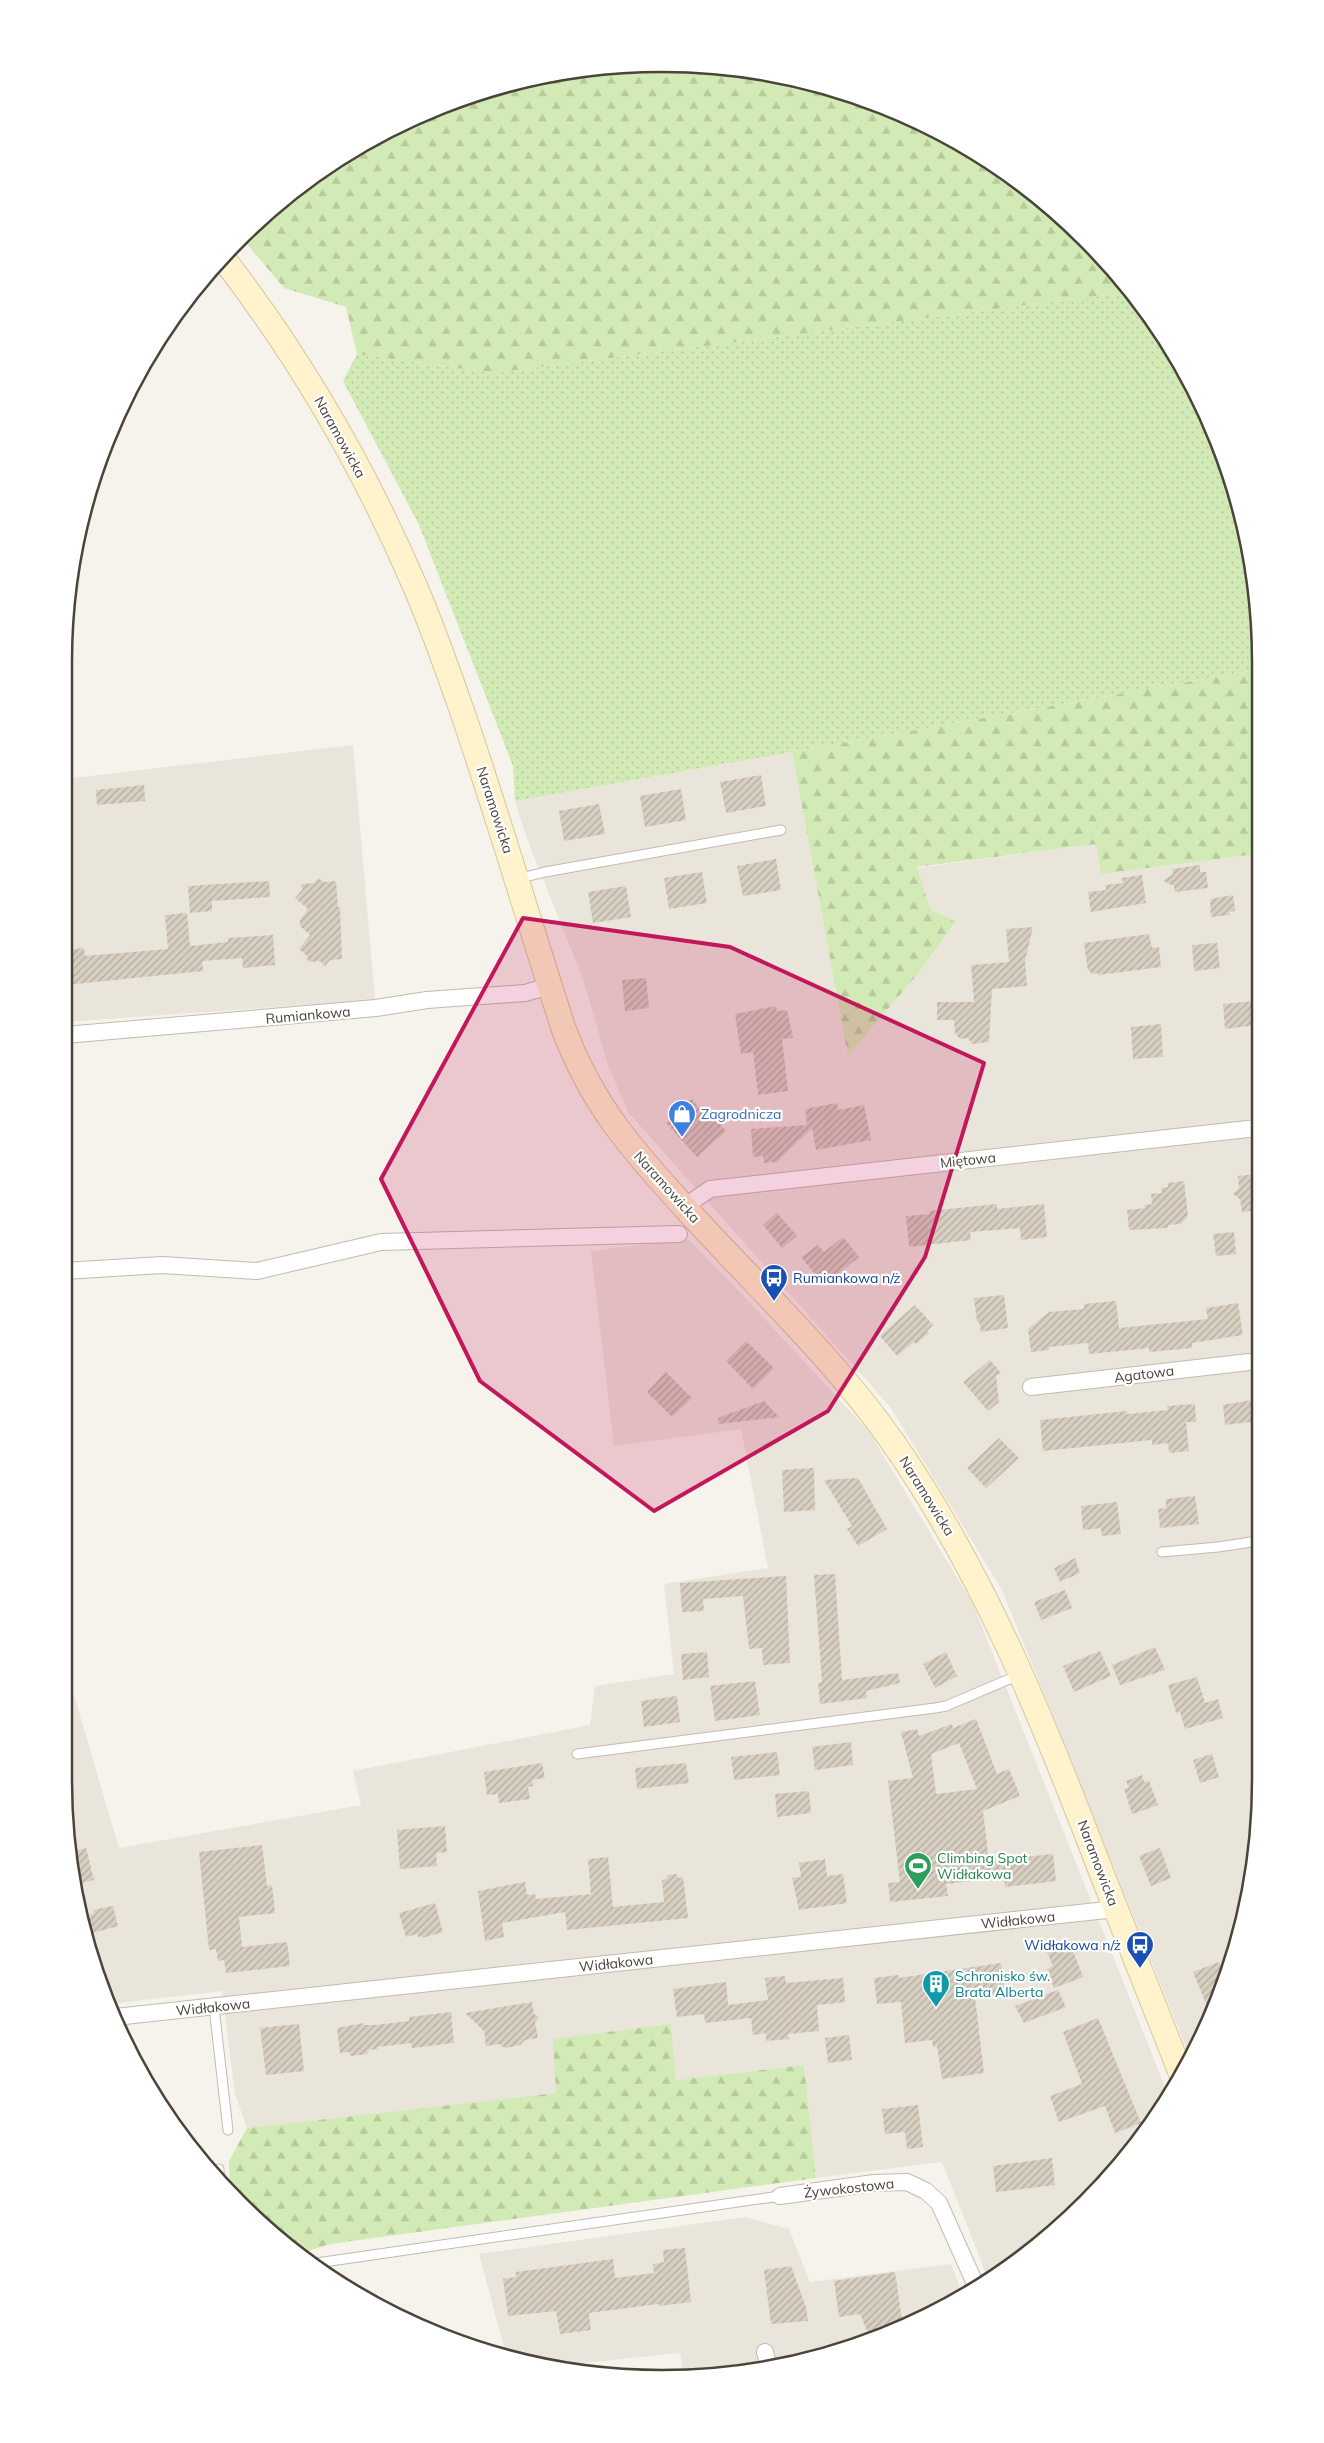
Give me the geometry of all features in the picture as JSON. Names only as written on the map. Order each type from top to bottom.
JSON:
[{"type":"street","name":"Naramowicka","points":[[227,264],[262,310],[335,424],[377,504],[415,585],[437,641],[493,803],[570,1048],[596,1099],[624,1138],[684,1206],[854,1391],[891,1440],[964,1559],[1022,1674],[1178,2066]]},
{"type":"street","name":"Rumiankowa","points":[[72,1034],[376,1008],[427,1000],[525,993],[550,986]]},
{"type":"street","name":"Miętowa","points":[[684,1206],[710,1190],[1252,1129]]},
{"type":"street","points":[[72,1271],[162,1265],[257,1271],[381,1242],[679,1234]]},
{"type":"street","name":"Agatowa","points":[[1031,1387],[1252,1362]]},
{"type":"street","name":"Widłakowa","points":[[121,2016],[1116,1909]]},
{"type":"street","name":"Żywokostowa","points":[[780,2196],[874,2184],[906,2182],[926,2191],[939,2203],[974,2281]]},
{"type":"lane","points":[[516,879],[545,872],[781,830]]},
{"type":"lane","points":[[1162,1552],[1252,1542]]},
{"type":"lane","points":[[577,1754],[935,1708],[946,1706],[1022,1674]]},
{"type":"lane","points":[[214,2007],[228,2130]]},
{"type":"lane","points":[[322,2262],[780,2196]]},
{"type":"highlighted area","points":[[523,918],[730,947],[984,1063],[925,1257],[828,1411],[654,1511],[480,1381],[381,1179]]},
{"type":"shaded area","points":[[353,745],[375,1000],[72,1022],[72,778]]},
{"type":"shaded area","points":[[792,752],[848,1056],[916,976],[956,923],[930,909],[917,868],[1096,844],[1101,874],[1252,855],[1252,1781],[1250,1820],[1240,1896],[1231,1934],[1207,2007],[1187,2050],[1002,1590],[891,1408],[628,1112],[608,1065],[583,979],[527,839],[515,801]]},
{"type":"shaded area","points":[[688,1239],[740,1292],[869,1432],[973,1604],[1165,2088],[1130,2140],[1079,2198],[1021,2249],[986,2274],[942,2162],[816,2178],[804,2065],[676,2080],[671,2024],[556,2093],[247,2128],[235,2094],[222,1991],[116,2003],[93,1934],[78,1858],[72,1781],[72,1688],[119,1848],[361,1805],[353,1771],[590,1725],[595,1686],[674,1674],[664,1584],[768,1568],[741,1429],[614,1446],[591,1251]]},
{"type":"shaded area","points":[[745,2217],[789,2229],[810,2282],[951,2264],[961,2290],[888,2326],[815,2350],[777,2359],[739,2365],[683,2369],[680,2353],[576,2364],[504,2349],[479,2254]]},
{"type":"green space","points":[[662,72],[701,74],[777,84],[851,104],[888,117],[923,133],[957,151],[1021,194],[1079,245],[1120,291],[1106,295],[492,373],[357,354],[346,307],[284,288],[247,243],[303,194],[367,151],[436,117],[509,93],[585,78]]},
{"type":"green space","points":[[1120,291],[1130,303],[1173,367],[1207,436],[1231,509],[1240,547],[1250,623],[1252,671],[515,801],[513,766],[419,525],[343,381],[357,354],[492,373],[1106,295]]},
{"type":"green space","points":[[1252,671],[1252,855],[1101,874],[1096,844],[917,867],[930,909],[956,922],[916,976],[848,1056],[792,752]]},
{"type":"green space","points":[[671,2024],[676,2080],[804,2065],[816,2178],[330,2244],[306,2251],[273,2224],[230,2182],[229,2161],[247,2128],[556,2093],[553,2039]]},
{"type":"building","points":[[761,775],[766,806],[726,813],[720,782]]},
{"type":"building","points":[[144,785],[145,801],[97,805],[96,790]]},
{"type":"building","points":[[681,789],[686,820],[645,827],[640,796]]},
{"type":"building","points":[[599,804],[605,834],[564,841],[559,811]]},
{"type":"building","points":[[776,859],[781,890],[743,896],[737,866]]},
{"type":"building","points":[[1200,865],[1200,872],[1206,872],[1208,888],[1175,892],[1174,886],[1163,881],[1173,874],[1172,869]]},
{"type":"building","points":[[702,872],[707,903],[669,909],[664,878]]},
{"type":"building","points":[[1142,875],[1146,903],[1091,912],[1088,892],[1106,890],[1105,885],[1123,883],[1122,878]]},
{"type":"building","points":[[318,878],[324,882],[336,881],[338,907],[340,907],[342,959],[330,960],[325,966],[320,961],[308,962],[307,956],[299,949],[310,935],[300,926],[300,920],[308,909],[295,898],[302,890],[301,884],[314,883]]},
{"type":"building","points":[[269,881],[270,897],[212,901],[212,911],[190,913],[188,886]]},
{"type":"building","points":[[626,886],[631,917],[593,923],[588,892]]},
{"type":"building","points":[[1233,895],[1235,911],[1229,912],[1230,915],[1211,917],[1210,899]]},
{"type":"building","points":[[187,913],[190,946],[228,942],[228,938],[273,935],[275,965],[243,968],[242,958],[202,961],[203,971],[72,984],[72,949],[84,948],[85,956],[168,949],[165,915]]},
{"type":"building","points":[[1033,927],[1025,961],[1027,986],[992,989],[989,1042],[972,1044],[968,1038],[960,1039],[955,1033],[954,1020],[937,1020],[937,1002],[974,1002],[971,965],[1009,962],[1006,929]]},
{"type":"building","points":[[1149,934],[1152,948],[1159,947],[1161,967],[1098,975],[1098,973],[1091,974],[1090,970],[1088,971],[1084,943]]},
{"type":"building","points":[[1217,943],[1220,968],[1194,971],[1192,945]]},
{"type":"building","points":[[646,978],[649,1008],[625,1011],[622,980]]},
{"type":"building","points":[[1252,1001],[1252,1026],[1225,1029],[1223,1004]]},
{"type":"building","points":[[776,1006],[777,1011],[787,1010],[793,1038],[782,1039],[788,1091],[758,1095],[753,1052],[741,1054],[735,1014]]},
{"type":"building","points":[[1161,1024],[1163,1057],[1133,1059],[1131,1027]]},
{"type":"building","points":[[692,1099],[708,1118],[712,1115],[726,1131],[697,1157],[666,1123]]},
{"type":"building","points":[[837,1103],[838,1110],[864,1105],[871,1140],[816,1150],[812,1128],[777,1162],[764,1163],[763,1156],[753,1157],[751,1129],[807,1125],[805,1109]]},
{"type":"building","points":[[1252,1175],[1252,1211],[1242,1212],[1240,1199],[1233,1194],[1239,1188],[1238,1176]]},
{"type":"building","points":[[1184,1181],[1188,1216],[1181,1224],[1168,1225],[1168,1228],[1129,1230],[1127,1210],[1145,1208],[1144,1205],[1152,1204],[1151,1194],[1162,1193],[1161,1188],[1168,1187],[1168,1183]]},
{"type":"building","points":[[997,1204],[997,1209],[1044,1204],[1047,1237],[1021,1240],[1020,1228],[970,1232],[971,1240],[909,1247],[906,1216],[930,1214],[929,1211]]},
{"type":"building","points":[[777,1213],[797,1236],[782,1248],[763,1225]]},
{"type":"building","points":[[1234,1232],[1236,1254],[1216,1256],[1213,1234]]},
{"type":"building","points":[[843,1237],[859,1257],[824,1285],[801,1257],[818,1245],[824,1252]]},
{"type":"building","points":[[1004,1295],[1008,1328],[981,1332],[979,1322],[977,1322],[974,1298]]},
{"type":"building","points":[[1116,1301],[1119,1328],[1208,1319],[1206,1308],[1238,1303],[1243,1335],[1192,1343],[1192,1348],[1149,1352],[1149,1348],[1089,1354],[1088,1343],[1049,1347],[1049,1350],[1031,1352],[1028,1329],[1049,1312],[1084,1309],[1084,1304]]},
{"type":"building","points":[[915,1305],[933,1325],[927,1331],[929,1333],[897,1356],[880,1336]]},
{"type":"building","points":[[746,1341],[774,1368],[753,1389],[726,1361]]},
{"type":"building","points":[[990,1360],[1001,1373],[996,1376],[999,1402],[988,1411],[963,1382]]},
{"type":"building","points":[[666,1372],[692,1398],[672,1417],[647,1392]]},
{"type":"building","points":[[1252,1400],[1252,1422],[1225,1425],[1223,1405]]},
{"type":"building","points":[[764,1401],[779,1417],[719,1424],[718,1418]]},
{"type":"building","points":[[1195,1404],[1196,1422],[1186,1422],[1189,1451],[1169,1453],[1168,1443],[1152,1445],[1152,1440],[1043,1451],[1040,1420],[1127,1411],[1127,1414],[1168,1410],[1167,1406]]},
{"type":"building","points":[[999,1438],[1019,1458],[986,1488],[967,1468]]},
{"type":"building","points":[[814,1468],[815,1510],[784,1512],[782,1470]]},
{"type":"building","points":[[858,1478],[887,1529],[858,1546],[847,1529],[852,1526],[824,1480]]},
{"type":"building","points":[[1195,1496],[1199,1524],[1160,1528],[1158,1509],[1166,1508],[1166,1499]]},
{"type":"building","points":[[1117,1502],[1121,1534],[1102,1536],[1101,1528],[1083,1530],[1081,1506]]},
{"type":"building","points":[[1075,1558],[1080,1573],[1060,1582],[1054,1568]]},
{"type":"building","points":[[835,1574],[842,1680],[898,1673],[900,1683],[866,1691],[867,1698],[820,1704],[818,1683],[822,1682],[814,1575]]},
{"type":"building","points":[[786,1576],[790,1663],[763,1665],[762,1648],[749,1649],[743,1596],[703,1599],[704,1611],[682,1612],[680,1583]]},
{"type":"building","points":[[1065,1590],[1072,1608],[1041,1620],[1034,1602]]},
{"type":"building","points":[[1155,1647],[1165,1670],[1120,1685],[1112,1665]]},
{"type":"building","points":[[1100,1651],[1111,1676],[1074,1692],[1063,1666]]},
{"type":"building","points":[[707,1652],[709,1677],[683,1680],[681,1654]]},
{"type":"building","points":[[946,1652],[957,1676],[935,1688],[923,1664]]},
{"type":"building","points":[[1197,1677],[1205,1703],[1218,1699],[1223,1718],[1185,1729],[1180,1712],[1176,1713],[1168,1685]]},
{"type":"building","points":[[755,1681],[760,1715],[715,1721],[710,1686]]},
{"type":"building","points":[[677,1696],[680,1722],[644,1727],[641,1701]]},
{"type":"building","points":[[976,1719],[997,1774],[1009,1769],[1020,1796],[983,1811],[989,1861],[1053,1854],[1056,1881],[1005,1887],[1004,1877],[946,1884],[948,1896],[890,1902],[888,1883],[900,1882],[888,1781],[913,1778],[901,1732],[917,1729],[919,1736],[952,1724],[953,1728]],"holes":[[[959,1743],[977,1789],[936,1794],[931,1754]]]},
{"type":"building","points":[[851,1742],[853,1765],[815,1770],[812,1747]]},
{"type":"building","points":[[777,1752],[780,1775],[734,1780],[731,1757]]},
{"type":"building","points":[[1212,1754],[1219,1777],[1200,1783],[1193,1760]]},
{"type":"building","points":[[542,1763],[545,1778],[532,1780],[533,1786],[528,1787],[530,1799],[499,1803],[498,1794],[487,1795],[484,1772]]},
{"type":"building","points":[[686,1763],[689,1783],[637,1789],[635,1768]]},
{"type":"building","points":[[1142,1775],[1144,1782],[1149,1781],[1158,1805],[1132,1814],[1124,1789],[1129,1788],[1126,1781]]},
{"type":"building","points":[[809,1791],[811,1813],[777,1817],[775,1794]]},
{"type":"building","points":[[445,1826],[447,1852],[436,1853],[437,1866],[400,1869],[397,1830]]},
{"type":"building","points":[[262,1845],[267,1886],[272,1885],[275,1913],[239,1917],[242,1947],[287,1942],[290,1966],[226,1973],[224,1960],[218,1961],[216,1949],[209,1950],[199,1852]]},
{"type":"building","points":[[86,1848],[94,1880],[82,1883],[77,1850]]},
{"type":"building","points":[[1160,1848],[1171,1878],[1151,1886],[1139,1856]]},
{"type":"building","points":[[608,1857],[613,1907],[664,1902],[662,1880],[666,1879],[668,1875],[676,1874],[679,1878],[683,1877],[688,1918],[567,1930],[565,1912],[502,1923],[504,1937],[485,1941],[478,1891],[525,1882],[527,1895],[535,1894],[536,1899],[591,1894],[588,1859]]},
{"type":"building","points":[[825,1859],[827,1876],[843,1874],[847,1903],[799,1910],[792,1878],[801,1877],[799,1863]]},
{"type":"building","points":[[435,1903],[443,1932],[422,1938],[422,1936],[418,1937],[417,1934],[406,1937],[399,1913]]},
{"type":"building","points":[[113,1906],[118,1926],[93,1933],[88,1914],[94,1914],[93,1910]]},
{"type":"building","points":[[1070,1943],[1083,1977],[1054,1988],[1047,1969],[1053,1966],[1047,1952]]},
{"type":"building","points":[[1219,1962],[1221,1967],[1207,2007],[1193,1972]]},
{"type":"building","points":[[1001,1963],[1005,1994],[975,1998],[984,2073],[942,2079],[937,2046],[933,2047],[932,2040],[905,2043],[901,2002],[877,2004],[874,1978],[898,1975],[899,1978]]},
{"type":"building","points":[[785,1976],[786,1983],[843,1978],[845,2002],[817,2005],[819,2031],[788,2034],[789,2039],[766,2041],[766,2033],[753,2035],[751,2018],[705,2023],[704,2014],[677,2017],[673,1989],[726,1982],[728,2005],[768,2000],[765,1978]]},
{"type":"building","points":[[1058,1990],[1066,2007],[1024,2023],[1015,2006]]},
{"type":"building","points":[[532,2002],[534,2014],[539,2017],[535,2022],[538,2038],[525,2040],[520,2045],[505,2048],[499,2044],[486,2046],[484,2031],[465,2013]]},
{"type":"building","points":[[451,2012],[454,2043],[412,2048],[411,2043],[377,2047],[378,2049],[367,2050],[368,2054],[350,2056],[349,2052],[340,2053],[337,2028],[364,2023],[364,2025],[375,2025],[409,2021],[409,2017]]},
{"type":"building","points":[[1098,2018],[1141,2123],[1115,2133],[1105,2106],[1059,2122],[1050,2096],[1082,2084],[1063,2032]]},
{"type":"building","points":[[299,2024],[304,2071],[266,2075],[260,2028]]},
{"type":"building","points":[[849,2035],[852,2060],[828,2063],[825,2038]]},
{"type":"building","points":[[918,2105],[923,2147],[907,2149],[905,2132],[885,2134],[882,2109]]},
{"type":"building","points":[[1052,2158],[1055,2185],[996,2192],[993,2166]]},
{"type":"building","points":[[685,2248],[691,2302],[659,2306],[658,2304],[589,2313],[591,2330],[560,2334],[556,2311],[508,2316],[503,2279],[516,2277],[516,2272],[613,2259],[615,2278],[654,2273],[653,2264],[664,2262],[663,2250]]},
{"type":"building","points":[[791,2266],[806,2307],[808,2321],[771,2324],[764,2270]]},
{"type":"building","points":[[895,2272],[902,2320],[868,2333],[860,2314],[839,2317],[834,2281]]},
{"type":"place","name":"Zagrodnicza","points":[[682,1138]]},
{"type":"place","name":"Rumiankowa n/ż","points":[[774,1302]]},
{"type":"place","name":"Climbing Spot Widłakowa","points":[[918,1890]]},
{"type":"place","name":"Widłakowa n/ż","points":[[1140,1969]]},
{"type":"place","name":"Schronisko św. Brata Alberta","points":[[936,2008]]}]
